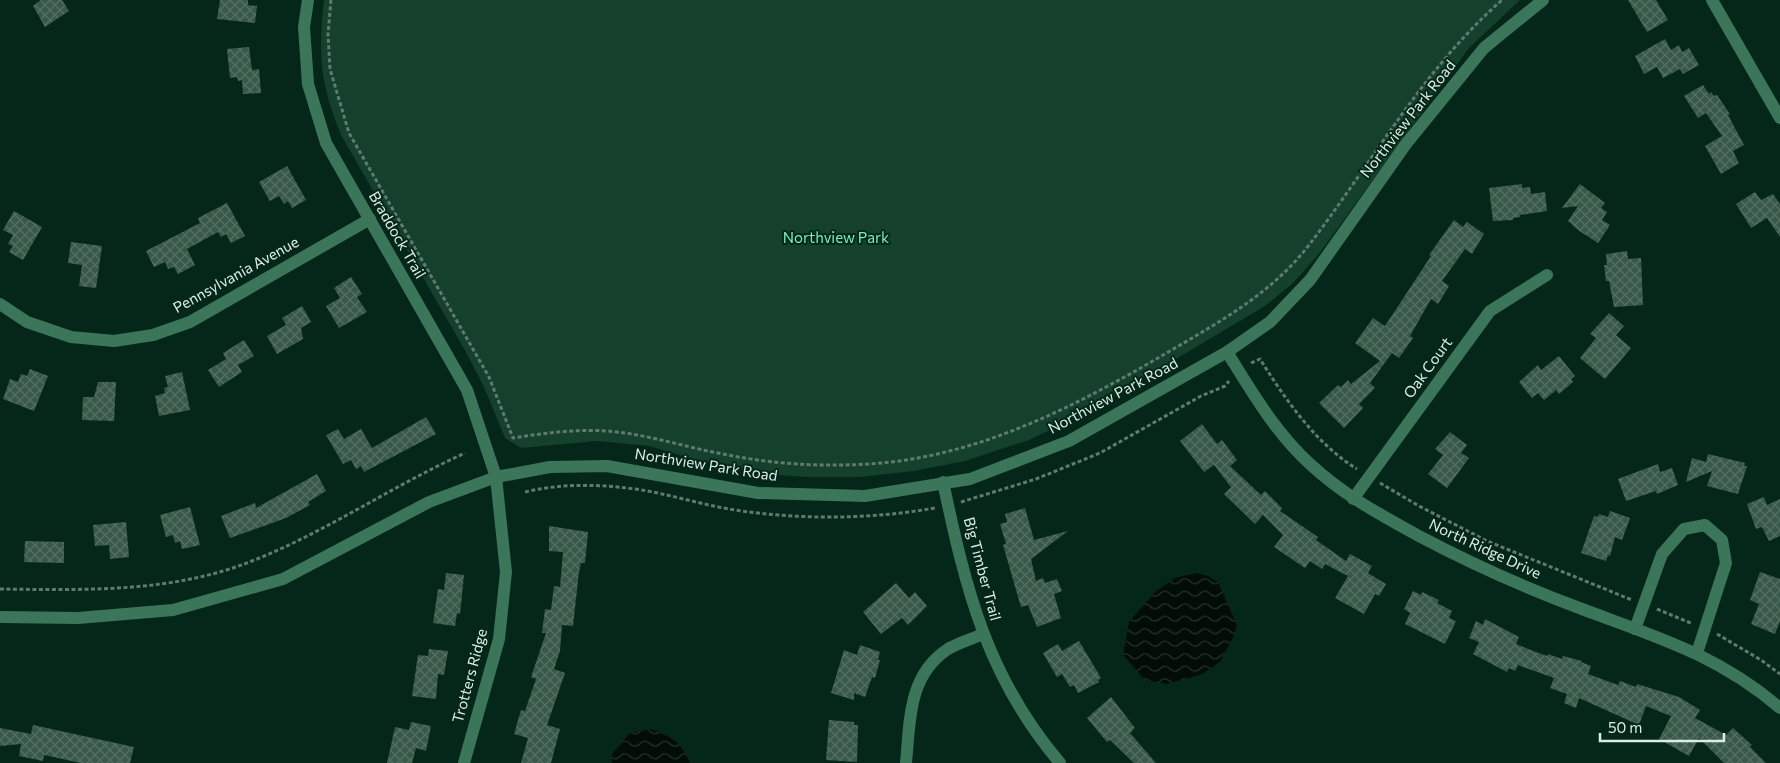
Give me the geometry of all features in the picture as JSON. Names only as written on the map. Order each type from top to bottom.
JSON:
[{"type":"street","name":"Braddock Trail","points":[[308,0],[304,27],[308,84],[326,143],[467,390],[496,477]]},
{"type":"street","name":"Northview Park Road","points":[[0,617],[78,618],[173,610],[283,579],[429,502],[496,477],[550,467],[607,466],[758,493],[865,496],[970,479],[1069,441],[1227,352],[1270,322],[1310,280],[1406,144],[1484,48],[1543,0]]},
{"type":"street","points":[[1712,0],[1780,118]]},
{"type":"street","name":"Pennsylvania Avenue","points":[[0,304],[27,322],[71,337],[114,341],[153,335],[190,322],[370,220]]},
{"type":"street","name":"Oak Court","points":[[1353,499],[1490,311],[1547,275]]},
{"type":"street","name":"North Ridge Drive","points":[[1227,352],[1279,430],[1310,464],[1353,499],[1441,548],[1507,580],[1698,653],[1740,676],[1780,708]]},
{"type":"street","name":"Trotters Ridge","points":[[464,763],[500,629],[506,572],[496,477]]},
{"type":"street","name":"Big Timber Trail","points":[[943,482],[963,573],[983,634],[1013,696],[1060,763]]},
{"type":"street","points":[[1635,629],[1662,554],[1684,529],[1705,525],[1722,540],[1726,563],[1698,653]]},
{"type":"street","points":[[906,763],[911,708],[920,678],[926,669],[949,648],[983,634]]},
{"type":"path","points":[[331,0],[328,34],[330,69],[349,133],[489,377],[513,438],[558,432],[605,431],[646,435],[724,455],[819,466],[872,464],[916,458],[991,440],[1020,430],[1144,366],[1244,308],[1274,283],[1308,247],[1388,133],[1456,43],[1502,0]]},
{"type":"path","points":[[1260,359],[1278,388],[1327,445],[1370,477],[1419,506],[1487,541],[1705,629],[1761,660],[1780,674]]},
{"type":"path","points":[[0,589],[122,588],[204,576],[250,562],[315,533],[420,473],[465,453]]},
{"type":"green space","name":"Northview Park","points":[[324,0],[1520,0],[1469,48],[1318,255],[1293,283],[1265,306],[1087,412],[1029,440],[965,461],[914,471],[860,477],[806,477],[764,474],[707,463],[649,446],[597,441],[521,448],[505,438],[484,387],[467,354],[341,135],[329,100],[322,69],[321,37]]},
{"type":"water","points":[[1197,573],[1208,576],[1218,582],[1237,625],[1234,636],[1220,662],[1202,674],[1167,684],[1145,680],[1123,655],[1129,622],[1155,592],[1175,578]]},
{"type":"water","points":[[651,729],[675,741],[683,749],[690,763],[612,763],[612,754],[630,733]]},
{"type":"building","points":[[41,0],[62,0],[69,11],[45,27],[33,6]]},
{"type":"building","points":[[220,0],[248,0],[248,5],[257,6],[255,23],[217,19]]},
{"type":"building","points":[[1628,0],[1656,0],[1668,20],[1647,32]]},
{"type":"building","points":[[1665,39],[1671,50],[1679,45],[1682,52],[1689,48],[1699,65],[1683,74],[1680,69],[1663,78],[1657,67],[1644,74],[1635,56]]},
{"type":"building","points":[[249,47],[252,70],[259,69],[261,93],[243,94],[242,80],[238,81],[237,77],[230,78],[227,49]]},
{"type":"building","points":[[1703,85],[1709,94],[1711,92],[1714,96],[1717,95],[1730,114],[1728,115],[1744,145],[1733,151],[1739,163],[1721,174],[1705,146],[1722,136],[1706,113],[1698,118],[1684,96]]},
{"type":"building","points":[[287,166],[306,200],[292,208],[288,201],[284,204],[279,196],[270,201],[259,182]]},
{"type":"building","points":[[1522,184],[1522,188],[1530,187],[1531,194],[1545,192],[1547,211],[1520,215],[1520,217],[1513,218],[1513,220],[1493,221],[1489,188]]},
{"type":"building","points":[[1580,184],[1605,203],[1601,208],[1607,212],[1602,220],[1610,225],[1598,243],[1568,221],[1578,206],[1562,208]]},
{"type":"building","points":[[1755,192],[1761,200],[1773,194],[1780,204],[1780,237],[1767,218],[1751,228],[1736,204]]},
{"type":"building","points":[[227,203],[245,236],[231,243],[226,234],[221,237],[218,232],[187,249],[195,265],[178,274],[174,267],[168,269],[165,262],[154,267],[146,251],[200,223],[198,218]]},
{"type":"building","points":[[14,211],[42,227],[23,260],[9,252],[13,246],[8,244],[13,235],[3,230]]},
{"type":"building","points":[[1454,220],[1463,227],[1467,222],[1484,234],[1472,254],[1465,249],[1442,281],[1449,286],[1438,304],[1431,299],[1410,336],[1413,338],[1399,358],[1392,353],[1370,383],[1375,388],[1359,404],[1363,408],[1344,428],[1319,403],[1338,385],[1341,387],[1348,380],[1351,384],[1380,361],[1355,343],[1373,318],[1385,326],[1431,256],[1429,255]]},
{"type":"building","points":[[71,242],[102,246],[96,288],[79,286],[82,265],[68,263]]},
{"type":"building","points":[[1627,251],[1628,259],[1641,258],[1643,305],[1614,307],[1609,281],[1606,281],[1604,265],[1607,265],[1606,254]]},
{"type":"building","points":[[351,277],[362,294],[357,297],[367,312],[339,328],[326,306],[340,298],[334,288]]},
{"type":"building","points":[[302,306],[311,322],[301,328],[303,339],[277,354],[267,336],[286,325],[282,318]]},
{"type":"building","points":[[1609,313],[1624,326],[1616,335],[1631,348],[1605,379],[1580,358],[1596,338],[1590,334]]},
{"type":"building","points":[[244,340],[254,356],[238,365],[242,372],[219,387],[208,370],[226,359],[223,353]]},
{"type":"building","points":[[1559,356],[1575,376],[1571,379],[1573,382],[1559,394],[1556,390],[1544,400],[1538,393],[1532,398],[1519,382],[1538,365],[1541,370]]},
{"type":"building","points":[[30,369],[48,376],[34,411],[3,399],[10,379],[18,382],[21,374],[27,376]]},
{"type":"building","points":[[182,372],[190,410],[159,416],[155,396],[165,393],[164,388],[168,387],[165,376]]},
{"type":"building","points":[[98,382],[116,382],[114,421],[82,420],[83,397],[94,397]]},
{"type":"building","points":[[426,417],[436,434],[364,472],[361,466],[356,469],[351,460],[343,464],[326,435],[338,429],[344,439],[361,429],[372,448]]},
{"type":"building","points":[[1202,424],[1217,444],[1222,440],[1237,460],[1230,466],[1261,495],[1265,491],[1282,508],[1280,511],[1318,537],[1316,540],[1346,561],[1350,554],[1372,566],[1368,573],[1386,584],[1379,596],[1375,594],[1364,614],[1335,598],[1348,576],[1325,564],[1322,569],[1310,561],[1305,568],[1274,547],[1283,535],[1263,515],[1255,524],[1224,494],[1231,487],[1214,465],[1204,472],[1180,441]]},
{"type":"building","points":[[1450,432],[1467,445],[1461,453],[1469,458],[1447,488],[1428,474],[1443,455],[1435,449]]},
{"type":"building","points":[[1708,454],[1745,463],[1744,466],[1747,466],[1738,494],[1707,486],[1712,471],[1686,482],[1692,458],[1706,462]]},
{"type":"building","points":[[1658,464],[1660,472],[1672,468],[1678,485],[1657,494],[1656,491],[1626,501],[1618,479]]},
{"type":"building","points":[[317,474],[326,491],[308,502],[310,505],[286,518],[230,538],[221,516],[255,503],[256,508]]},
{"type":"building","points":[[1764,497],[1767,505],[1780,499],[1780,536],[1769,541],[1762,527],[1756,529],[1747,504]]},
{"type":"building","points":[[190,507],[200,545],[182,549],[180,541],[175,543],[173,535],[166,537],[160,515]]},
{"type":"building","points":[[1025,508],[1034,540],[1068,531],[1031,559],[1036,581],[1043,578],[1045,583],[1057,579],[1062,591],[1054,594],[1061,618],[1037,627],[1028,605],[1021,607],[1003,545],[1006,544],[1000,524],[1007,522],[1005,514]]},
{"type":"building","points":[[1610,511],[1630,518],[1622,540],[1615,537],[1610,556],[1608,555],[1606,561],[1581,553],[1594,516],[1598,517],[1599,514],[1608,517]]},
{"type":"building","points":[[126,522],[129,557],[110,559],[109,545],[95,546],[93,525]]},
{"type":"building","points":[[549,526],[588,532],[585,563],[581,563],[579,572],[573,626],[562,625],[560,651],[554,669],[565,673],[547,725],[560,729],[551,763],[521,763],[528,738],[514,734],[521,710],[525,711],[536,679],[531,677],[546,633],[542,633],[545,609],[551,610],[554,586],[560,587],[563,552],[549,551]]},
{"type":"building","points":[[25,541],[64,542],[64,563],[24,562]]},
{"type":"building","points":[[1760,572],[1780,579],[1780,621],[1775,634],[1751,624],[1759,604],[1750,600]]},
{"type":"building","points":[[446,573],[464,575],[460,614],[457,613],[455,626],[433,623],[438,589],[444,590]]},
{"type":"building","points":[[896,583],[909,598],[915,592],[927,606],[908,625],[902,618],[881,634],[863,612]]},
{"type":"building","points":[[1413,591],[1421,595],[1422,592],[1439,600],[1437,603],[1452,611],[1449,618],[1456,621],[1445,644],[1405,624],[1410,613],[1404,609]]},
{"type":"building","points":[[1485,619],[1519,637],[1516,644],[1547,656],[1548,654],[1562,659],[1563,656],[1582,661],[1591,666],[1588,674],[1618,685],[1620,681],[1636,687],[1637,684],[1679,697],[1700,710],[1695,718],[1726,735],[1733,728],[1752,745],[1750,747],[1766,763],[1724,763],[1699,738],[1689,756],[1659,739],[1671,716],[1646,706],[1639,725],[1579,698],[1576,708],[1564,703],[1567,694],[1550,688],[1554,678],[1518,665],[1515,671],[1509,668],[1507,672],[1473,654],[1479,642],[1469,638],[1476,621],[1483,625]]},
{"type":"building","points":[[1079,641],[1101,678],[1098,680],[1099,682],[1078,693],[1074,685],[1070,687],[1062,674],[1057,677],[1043,653],[1058,644],[1062,651]]},
{"type":"building","points":[[860,645],[880,652],[878,660],[880,660],[875,678],[872,677],[865,697],[854,693],[854,700],[831,693],[844,650],[857,655]]},
{"type":"building","points":[[429,649],[448,651],[444,675],[438,674],[436,699],[412,696],[418,655],[428,656]]},
{"type":"building","points":[[1111,697],[1135,728],[1130,733],[1156,763],[1134,763],[1110,740],[1107,742],[1087,718]]},
{"type":"building","points":[[829,720],[854,722],[854,725],[858,725],[857,762],[826,760]]},
{"type":"building","points":[[411,722],[431,726],[426,751],[416,748],[412,763],[387,763],[395,727],[409,730]]},
{"type":"building","points":[[33,725],[134,747],[130,763],[81,763],[44,755],[43,761],[19,756],[21,744],[0,746],[0,728],[31,734]]}]
